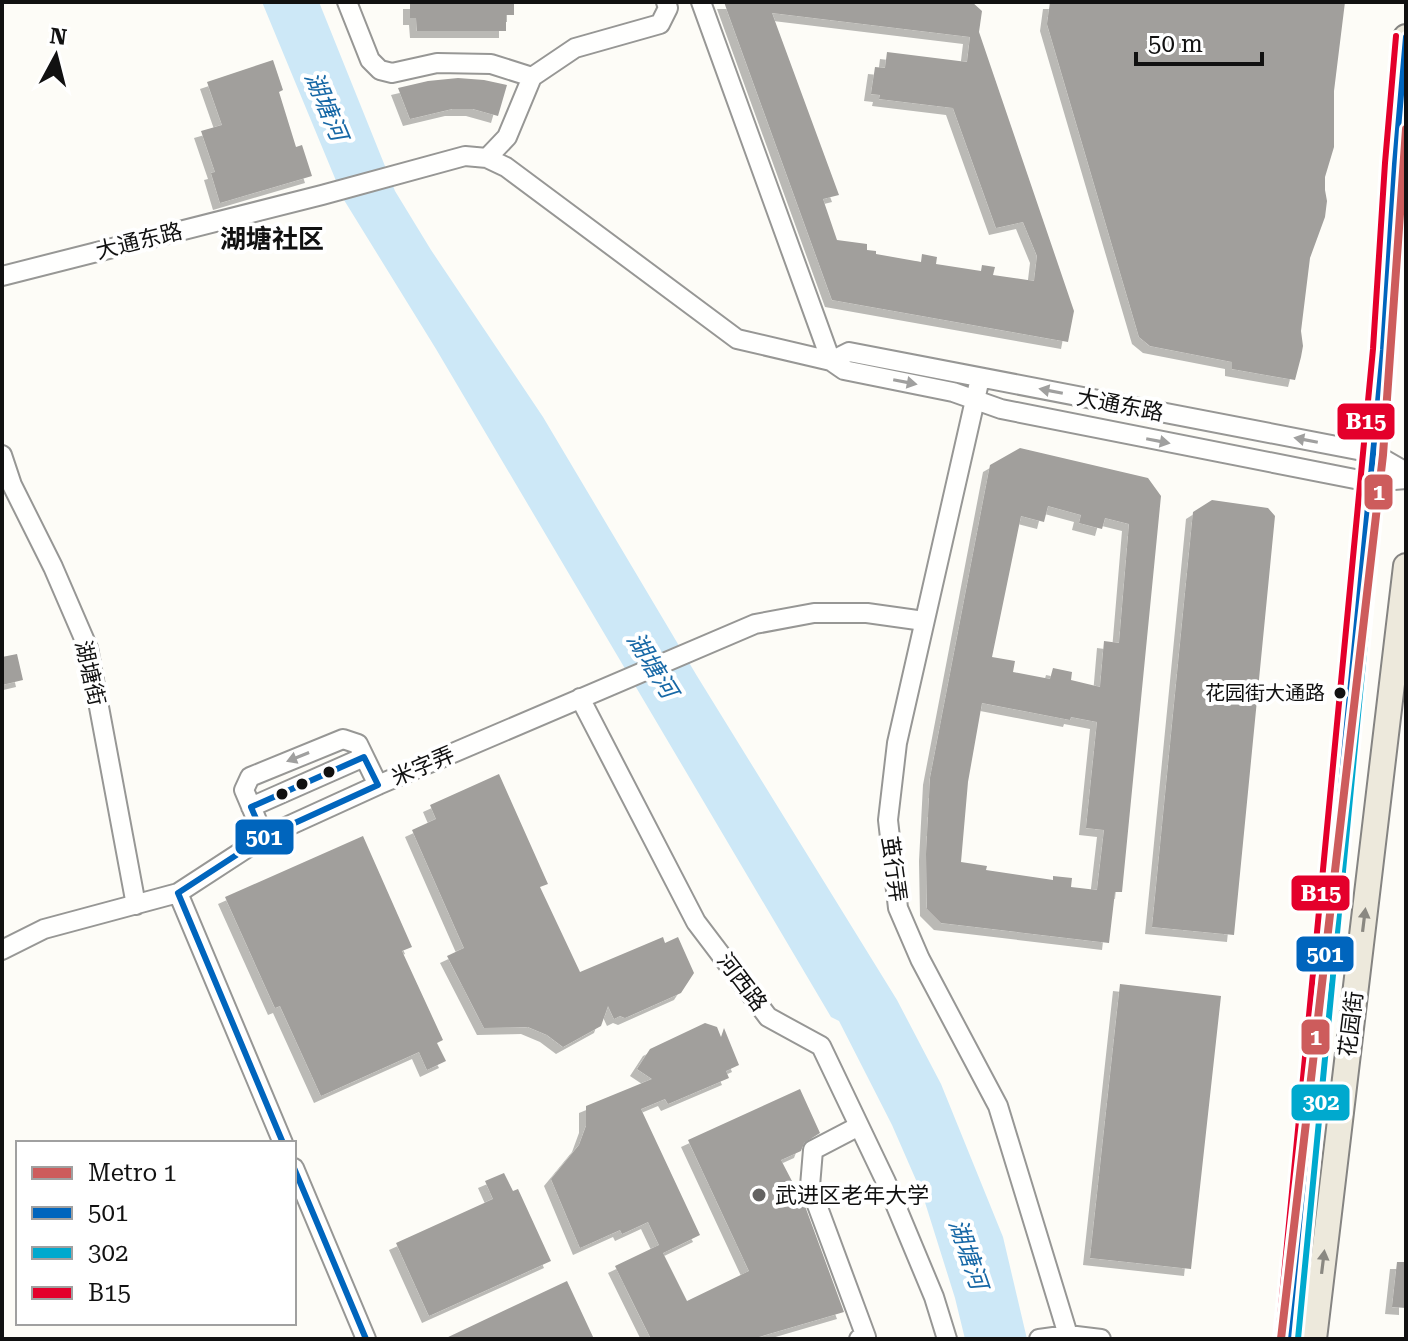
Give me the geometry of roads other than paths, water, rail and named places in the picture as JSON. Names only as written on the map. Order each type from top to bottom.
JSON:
[{"type":"main road","name":"花园街","points":[[1288,1339],[1383,350],[1406,37]]},
{"type":"main road","name":"花园街","points":[[1314,1339],[1406,566]]},
{"type":"street","points":[[347,2],[370,60],[380,70],[392,73],[437,63],[491,64],[532,77]]},
{"type":"street","points":[[487,158],[507,137],[532,77],[575,48],[660,24],[668,8],[666,2]]},
{"type":"street","points":[[701,2],[831,361]]},
{"type":"street","name":"大通东路","points":[[2,276],[465,156],[487,158],[506,167],[737,339],[831,361],[844,370],[953,392],[1016,412],[1370,482],[1406,479]]},
{"type":"street","name":"大通东路","points":[[831,361],[849,352],[1373,453],[1406,472]]},
{"type":"street","name":"茧行弄","points":[[980,378],[897,743],[888,820],[898,908],[920,959],[998,1106],[1068,1335]]},
{"type":"street","name":"湖塘街","points":[[2,455],[12,485],[53,567],[88,648],[136,905]]},
{"type":"street","name":"米字弄","points":[[2,950],[44,929],[178,893],[264,837],[755,624],[814,613],[867,613],[924,621]]},
{"type":"street","name":"河西路","points":[[580,698],[696,922],[768,1017],[821,1046],[898,1211],[934,1297],[947,1339]]},
{"type":"street","points":[[264,837],[244,790],[250,777],[343,739],[358,744],[378,785]]},
{"type":"street","points":[[251,807],[364,757]]},
{"type":"street","points":[[178,893],[282,1141]]},
{"type":"street","points":[[859,1126],[813,1150],[810,1186],[866,1337],[859,1339]]},
{"type":"street","points":[[296,1173],[366,1339]]},
{"type":"street","points":[[1039,1339],[1068,1335],[1101,1339]]},
{"type":"water","name":"湖塘河","points":[[262,2],[319,2],[395,191],[543,417],[697,676],[897,1000],[941,1084],[1003,1237],[1027,1339],[965,1339],[923,1196],[892,1125],[839,1021],[831,1017],[436,349],[344,200]]},
{"type":"metro line","name":"1","points":[[1281,1339],[1383,455],[1406,129]]},
{"type":"place","name":"花园街大通路","points":[[1340,693]]},
{"type":"place","name":"武进区老年大学","points":[[759,1195]]},
{"type":"district","name":"湖塘社区","points":[[272,239]]}]
